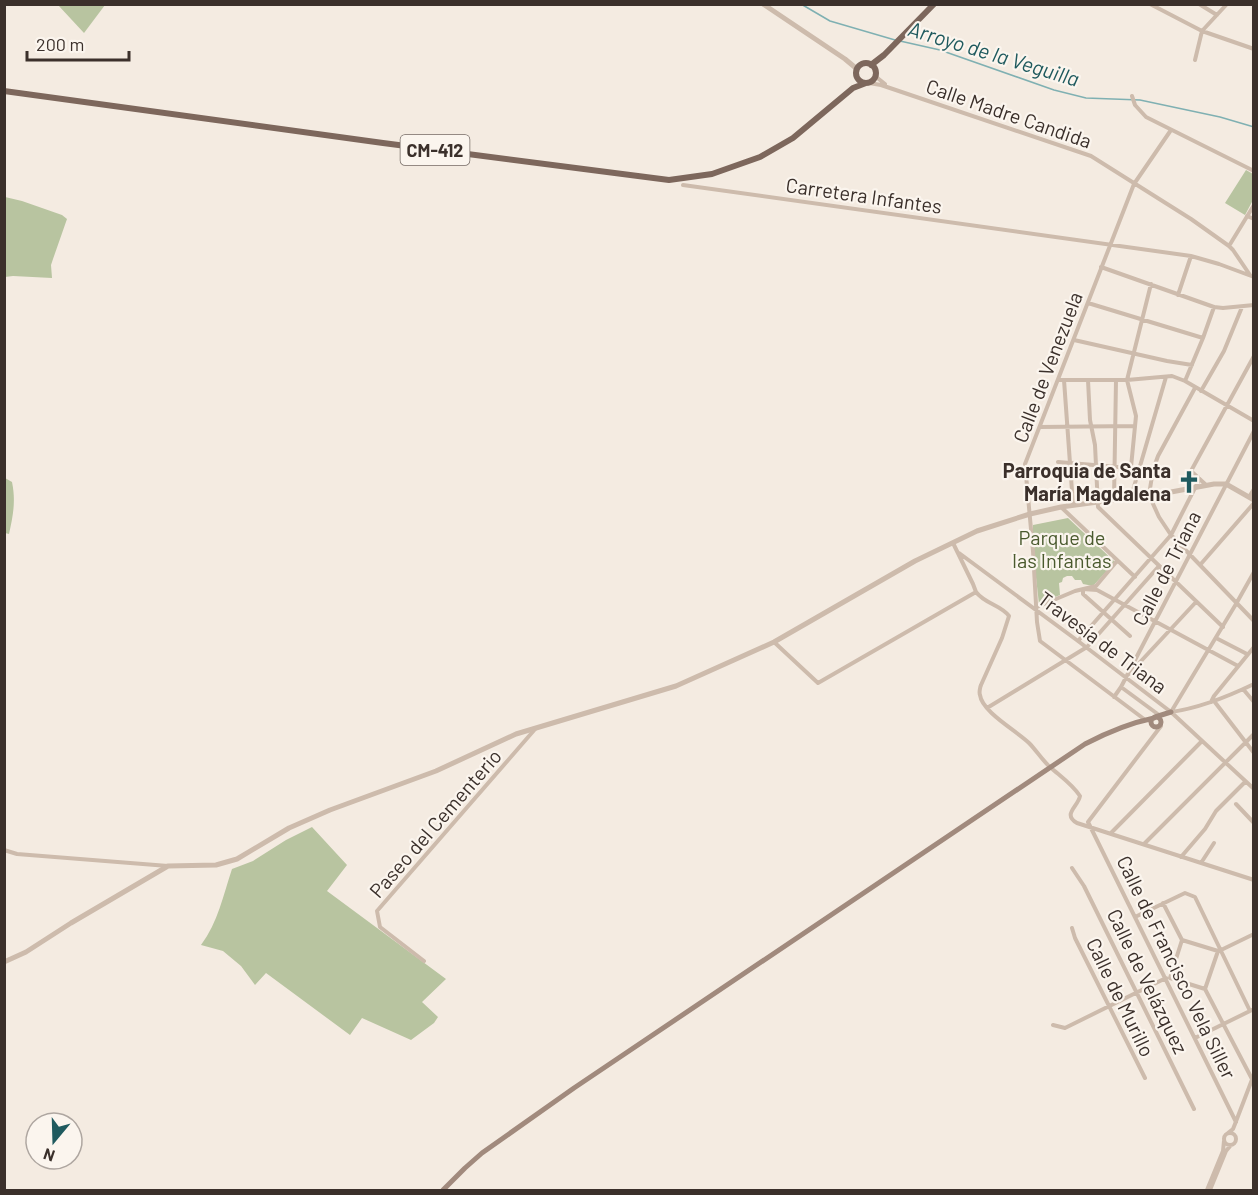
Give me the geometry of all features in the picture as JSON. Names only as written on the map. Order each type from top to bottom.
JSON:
[{"type":"main road","name":"CM-412","points":[[4,91],[669,180],[712,174],[760,157],[793,138],[843,95],[867,83],[884,55],[934,4]]},
{"type":"main road","name":"CM-412","points":[[843,95],[861,64],[868,63],[874,71]]},
{"type":"main road","points":[[856,73],[860,81],[867,83]]},
{"type":"main road","points":[[443,1191],[482,1153],[565,1094],[1085,744],[1143,720],[1170,712]]},
{"type":"main road","points":[[1157,726],[1170,712]]},
{"type":"main road","points":[[1156,717],[1161,719],[1157,726]]},
{"type":"main road","points":[[1143,720],[1157,726]]},
{"type":"street","points":[[763,4],[845,59],[856,73]]},
{"type":"street","points":[[1150,4],[1202,31],[1254,49]]},
{"type":"street","points":[[1199,4],[1217,15]]},
{"type":"street","points":[[1196,60],[1202,31],[1227,4]]},
{"type":"street","name":"Calle Madre Candida","points":[[874,71],[884,84],[896,90]]},
{"type":"street","name":"Calle Madre Candida","points":[[867,83],[896,90],[1091,156],[1191,219],[1229,246],[1252,277]]},
{"type":"street","points":[[1133,98],[1146,117],[1254,171]]},
{"type":"street","name":"Calle de Venezuela","points":[[1143,720],[1040,641],[1025,464],[1061,380],[1134,183],[1171,130]]},
{"type":"street","name":"Carretera Infantes","points":[[683,185],[1191,256],[1252,277]]},
{"type":"street","points":[[1229,246],[1254,205]]},
{"type":"street","points":[[1247,216],[1254,219]]},
{"type":"street","points":[[1178,295],[1191,256]]},
{"type":"street","points":[[1101,267],[1214,308],[1254,305]]},
{"type":"street","points":[[1131,468],[1136,416],[1128,380],[1151,284]]},
{"type":"street","points":[[1088,303],[1203,338]]},
{"type":"street","points":[[1201,391],[1224,351],[1242,307]]},
{"type":"street","points":[[1185,381],[1214,308]]},
{"type":"street","points":[[1074,340],[1192,365]]},
{"type":"street","points":[[1205,484],[1191,471],[1254,356]]},
{"type":"street","points":[[1131,497],[1166,376]]},
{"type":"street","points":[[1074,505],[1061,380],[1128,380],[1172,376],[1185,381],[1254,421]]},
{"type":"street","points":[[1088,380],[1090,420],[1095,445],[1098,507],[1223,627]]},
{"type":"street","points":[[1114,500],[1116,380]]},
{"type":"street","points":[[1195,388],[1158,456],[1149,495],[1171,536],[1254,621]]},
{"type":"street","points":[[1040,427],[1135,426]]},
{"type":"street","name":"Calle de Triana","points":[[1114,697],[1126,678],[1254,430]]},
{"type":"street","points":[[1058,462],[1153,470]]},
{"type":"street","points":[[1078,641],[1171,536],[1198,482],[1198,477]]},
{"type":"street","points":[[4,850],[17,854],[168,866],[216,865],[237,859],[289,828],[330,810],[436,771],[516,734],[676,686],[774,642],[915,561],[977,531],[1061,507],[1149,495],[1205,484],[1226,484],[1252,500]]},
{"type":"street","points":[[1200,565],[1252,500],[1254,489]]},
{"type":"street","points":[[1061,507],[1135,577]]},
{"type":"street","points":[[953,543],[976,592],[985,601],[1005,611],[1009,616],[979,694],[987,708],[1029,742],[1050,768],[1080,796],[1080,800],[1071,813],[1071,818],[1077,823],[1254,880]]},
{"type":"street","name":"Travesía de Triana","points":[[958,553],[1037,608],[1170,712],[1254,789]]},
{"type":"street","points":[[1037,608],[1075,591],[1096,586],[1117,561]]},
{"type":"street","points":[[987,708],[1087,647],[1159,566]]},
{"type":"street","points":[[1170,712],[1253,574]]},
{"type":"street","points":[[1083,589],[1097,590],[1238,666]]},
{"type":"street","points":[[1083,589],[1083,594],[1130,636]]},
{"type":"street","points":[[774,642],[819,683],[976,592]]},
{"type":"street","points":[[1126,678],[1196,602]]},
{"type":"street","points":[[1216,638],[1247,654]]},
{"type":"street","points":[[1212,702],[1254,647]]},
{"type":"street","points":[[1170,712],[1212,702],[1254,684]]},
{"type":"street","points":[[1121,687],[1156,717]]},
{"type":"street","points":[[1243,689],[1254,702]]},
{"type":"street","points":[[1212,702],[1254,753]]},
{"type":"street","points":[[1090,826],[1088,822],[1153,736],[1157,726]]},
{"type":"street","name":"Paseo del Cementerio","points":[[424,961],[380,927],[377,911],[537,728]]},
{"type":"street","points":[[1144,844],[1254,734]]},
{"type":"street","points":[[1110,834],[1202,741]]},
{"type":"street","points":[[1181,856],[1205,829],[1216,811],[1245,782]]},
{"type":"street","points":[[1236,804],[1254,823]]},
{"type":"street","name":"Calle de Francisco Vela Siller","points":[[1090,826],[1235,1123]]},
{"type":"street","points":[[1201,863],[1214,843]]},
{"type":"street","points":[[4,962],[26,952],[168,866]]},
{"type":"street","name":"Calle de Velázquez","points":[[1072,868],[1084,886],[1194,1109]]},
{"type":"street","points":[[1135,917],[1185,893],[1195,897],[1219,951],[1252,1010],[1195,1038]]},
{"type":"street","points":[[1163,903],[1182,940],[1170,978]]},
{"type":"street","name":"Calle de Murillo","points":[[1072,928],[1145,1078]]},
{"type":"street","points":[[1182,940],[1219,951],[1254,934]]},
{"type":"street","points":[[1205,989],[1219,951]]},
{"type":"street","points":[[1053,1025],[1065,1028],[1164,978],[1205,989],[1253,1077],[1233,1129],[1224,1137],[1223,1151],[1209,1191]]},
{"type":"street","points":[[1209,1191],[1226,1151],[1235,1142],[1235,1123]]},
{"type":"street","points":[[1228,1133],[1236,1136]]},
{"type":"street","points":[[1224,1141],[1231,1145]]},
{"type":"green space","points":[[58,5],[105,5],[84,33]]},
{"type":"green space","points":[[1246,170],[1253,174],[1253,200],[1245,215],[1225,203]]},
{"type":"green space","points":[[5,197],[62,215],[67,219],[51,265],[52,278],[5,277]]},
{"type":"green space","points":[[5,478],[12,482],[14,496],[9,534],[5,533]]},
{"type":"green space","name":"Parque de las Infantas","points":[[1068,518],[1115,562],[1093,586],[1083,584],[1081,580],[1075,580],[1072,576],[1063,578],[1059,583],[1060,595],[1039,604],[1033,551],[1033,525]]},
{"type":"green space","points":[[312,827],[347,865],[327,891],[446,979],[422,1002],[438,1017],[434,1023],[411,1040],[362,1018],[350,1035],[266,973],[255,985],[241,966],[223,951],[201,945],[216,918],[232,869],[253,861]]},
{"type":"waterway","name":"Arroyo de la Veguilla","points":[[801,4],[830,21],[895,40]]},
{"type":"waterway","name":"Arroyo de la Veguilla","points":[[900,41],[940,50],[1054,90],[1086,98],[1140,100],[1220,117],[1254,127]]},
{"type":"place","name":"Parroquia de Santa María Magdalena","points":[[1189,482]]}]
